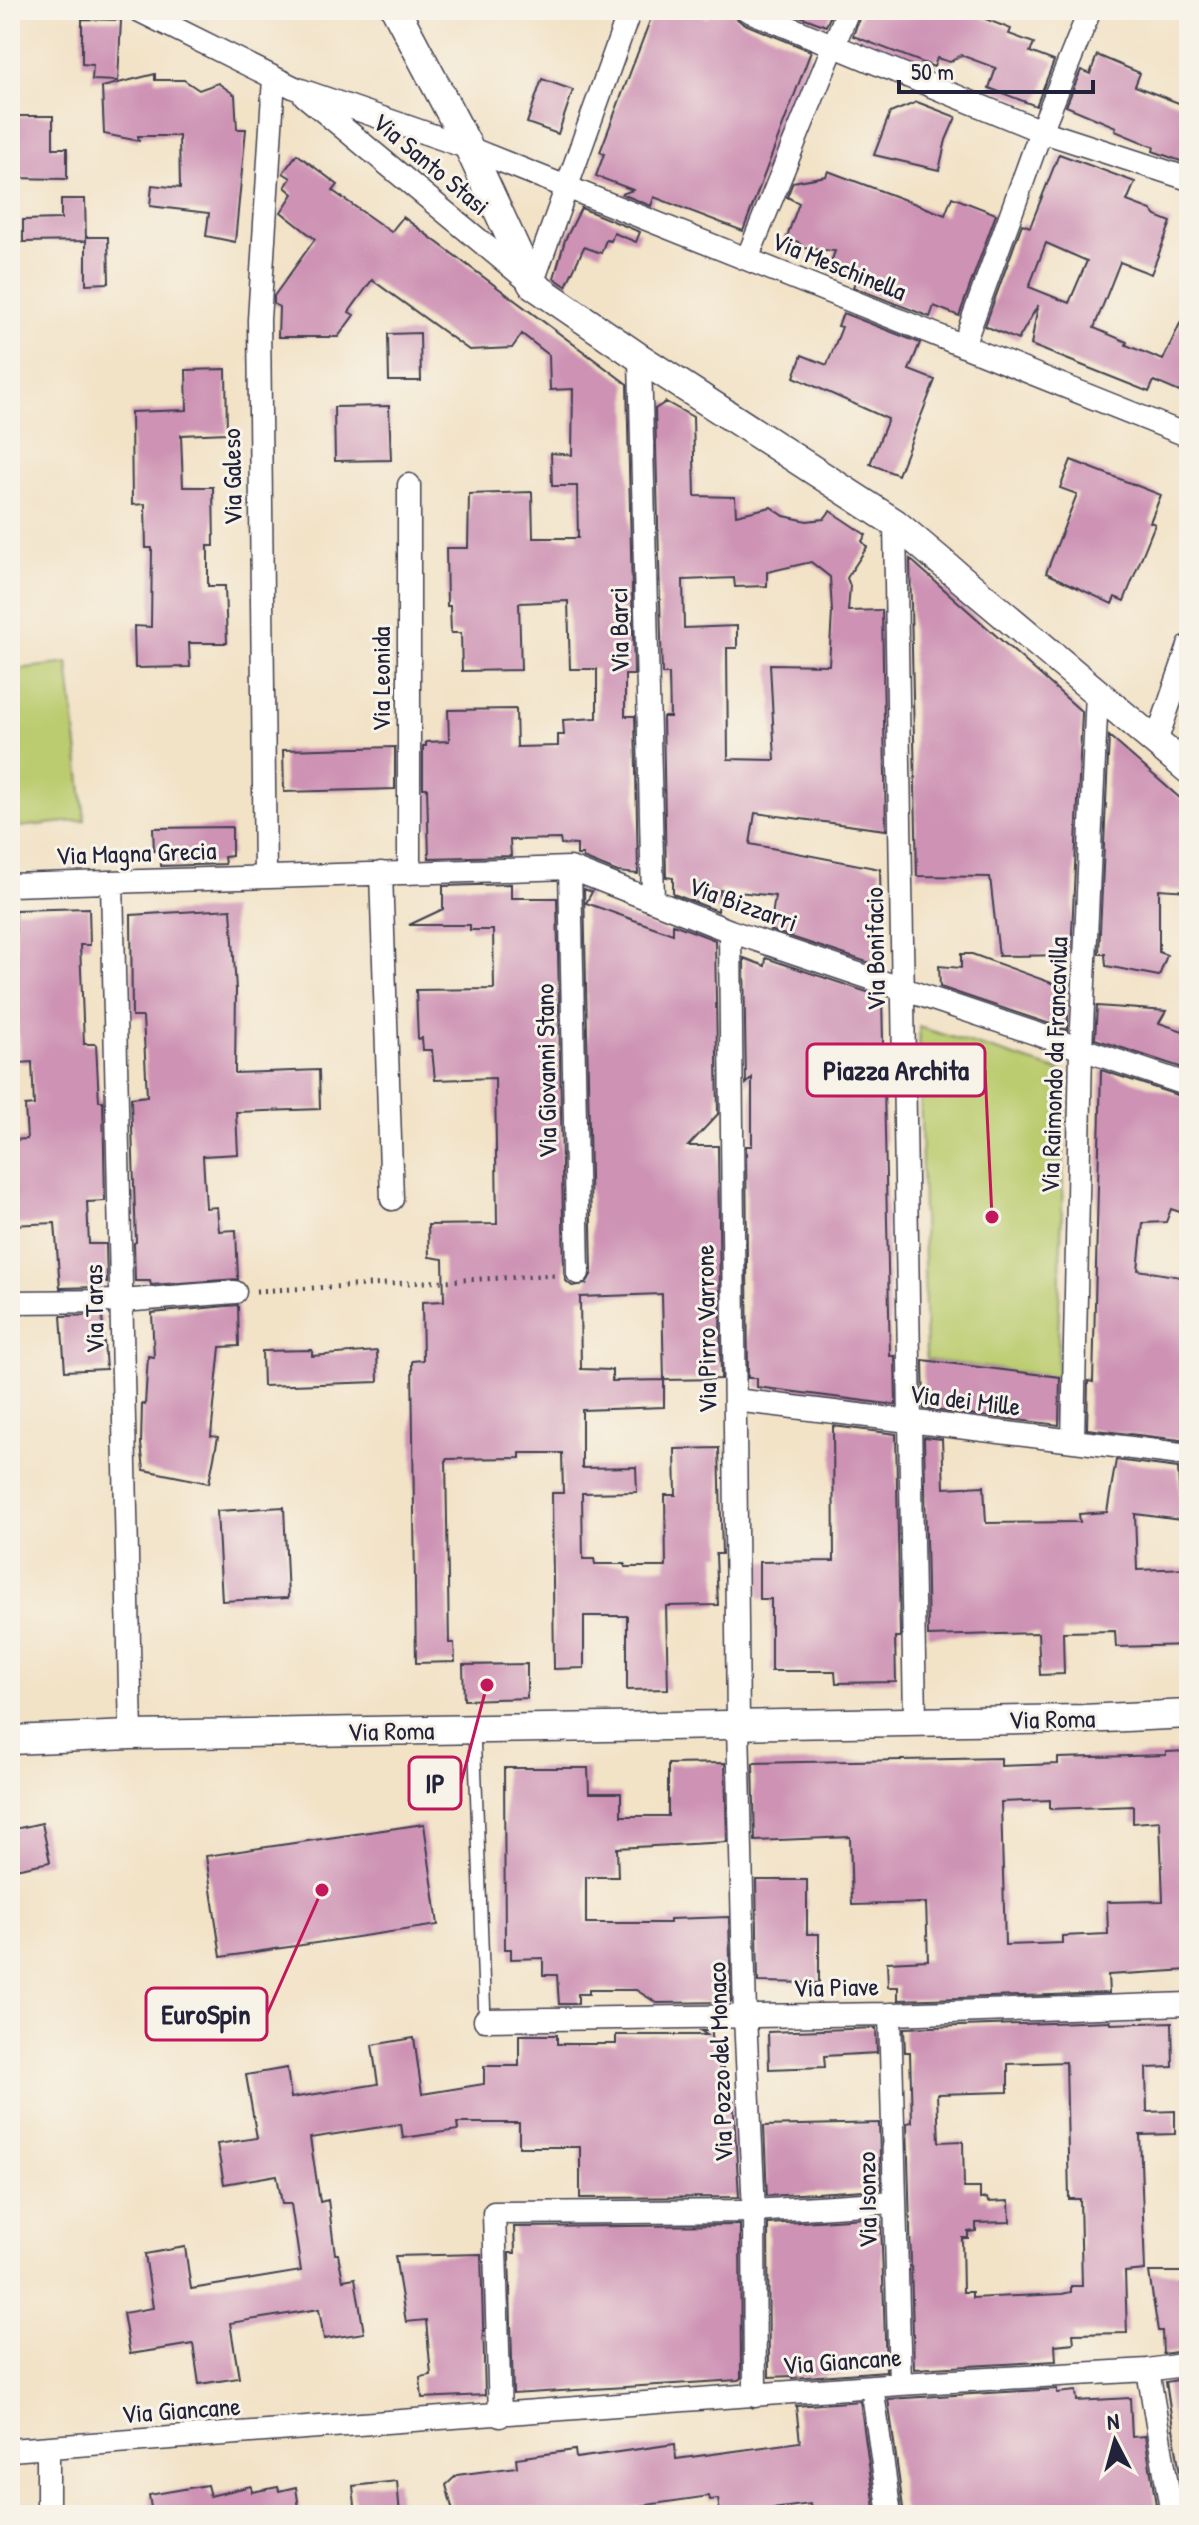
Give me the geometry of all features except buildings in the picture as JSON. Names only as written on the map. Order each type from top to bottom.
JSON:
[{"type":"street","name":"Via Santo Stasi","points":[[138,10],[284,83],[469,148]]},
{"type":"street","points":[[396,10],[469,148],[532,284],[640,358],[895,523],[1189,770]]},
{"type":"street","points":[[532,284],[630,10]]},
{"type":"street","points":[[747,10],[1041,131],[1189,179]]},
{"type":"street","points":[[747,259],[848,10]]},
{"type":"street","points":[[963,346],[1041,131],[1090,10]]},
{"type":"street","name":"Via Santo Stasi","points":[[284,83],[532,284]]},
{"type":"street","name":"Via Galeso","points":[[265,877],[259,320],[284,83]]},
{"type":"street","name":"Via Meschinella","points":[[469,148],[1189,436]]},
{"type":"street","name":"Via Barci","points":[[640,358],[653,901]]},
{"type":"street","name":"Via Leonida","points":[[409,485],[409,873]]},
{"type":"street","name":"Via Bonifacio","points":[[895,523],[910,1421]]},
{"type":"street","points":[[1156,742],[1189,646]]},
{"type":"street","name":"Via Raimondo da Francavilla","points":[[1073,1441],[1081,1049],[1097,692]]},
{"type":"street","name":"Via Bizzarri","points":[[265,877],[570,868],[730,931],[1189,1085]]},
{"type":"street","name":"Via Giovanni Stano","points":[[570,868],[578,1273]]},
{"type":"street","points":[[381,873],[392,1199]]},
{"type":"street","name":"Via Magna Grecia","points":[[10,885],[265,877]]},
{"type":"street","name":"Via Taras","points":[[112,882],[131,1735]]},
{"type":"street","name":"Via Pirro Varrone","points":[[730,931],[738,1725]]},
{"type":"street","points":[[10,1302],[122,1301],[235,1292]]},
{"type":"street","name":"Via dei Mille","points":[[735,1400],[1189,1455]]},
{"type":"street","points":[[910,1421],[915,1720]]},
{"type":"street","name":"Via Roma","points":[[10,1740],[131,1735],[1083,1719],[1189,1714]]},
{"type":"street","name":"Via Pozzo del Monaco","points":[[738,1725],[745,2016],[754,2211],[755,2396]]},
{"type":"street","name":"Via Piave","points":[[485,2020],[890,2014],[1189,2004]]},
{"type":"street","name":"Via Isonzo","points":[[890,2014],[900,2384]]},
{"type":"street","points":[[500,2416],[494,2213],[754,2211],[895,2202]]},
{"type":"street","name":"Via Giancane","points":[[10,2450],[900,2384],[1148,2370],[1189,2364]]},
{"type":"street","points":[[1148,2370],[1172,2515]]},
{"type":"street","points":[[872,2386],[890,2515]]},
{"type":"street","points":[[48,2449],[48,2515]]},
{"type":"lane","points":[[474,1730],[485,2020]]},
{"type":"path","points":[[235,1292],[578,1273]]},
{"type":"green space","points":[[68,663],[85,820],[10,828],[10,670]]},
{"type":"green space","points":[[919,1027],[1066,1073],[1057,1377],[926,1360]]},
{"type":"place","name":"Piazza Archita","points":[[992,1217]]},
{"type":"place","name":"IP","points":[[487,1685]]},
{"type":"place","name":"EuroSpin","points":[[322,1890]]}]
